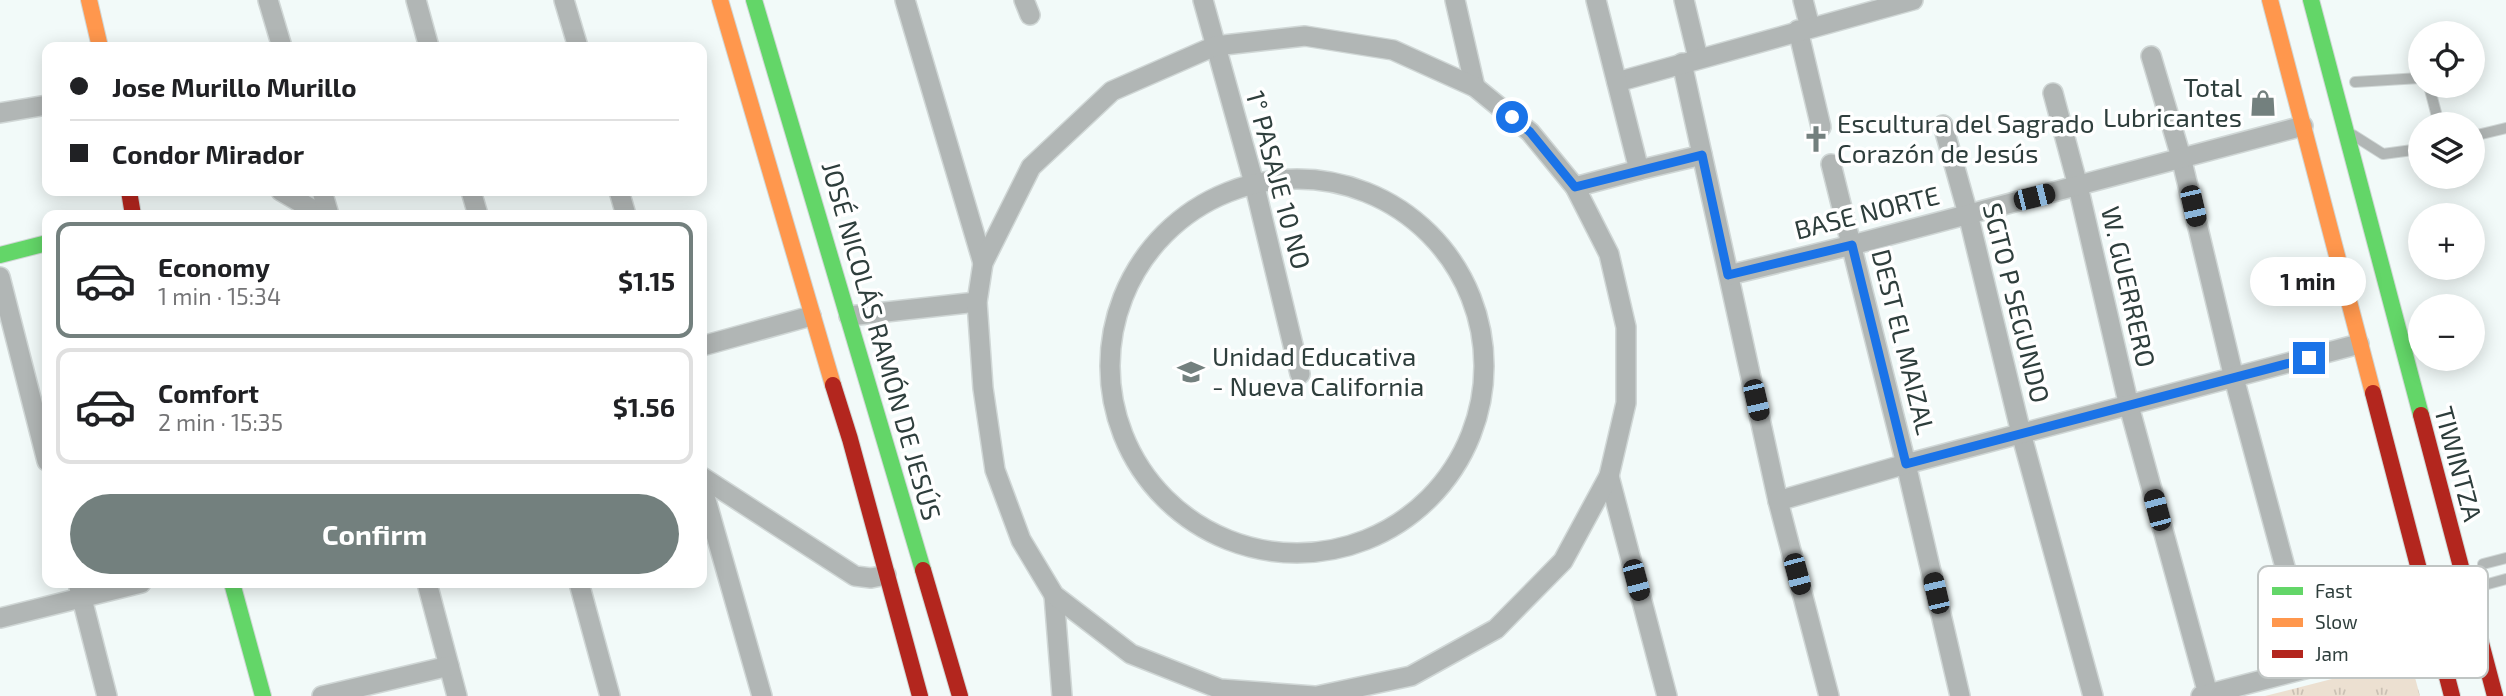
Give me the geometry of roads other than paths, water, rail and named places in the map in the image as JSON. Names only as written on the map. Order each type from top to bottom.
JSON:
[{"type":"street","points":[[89,0],[99,42]]},
{"type":"street","points":[[268,0],[281,42]]},
{"type":"street","points":[[416,0],[428,42]]},
{"type":"street","points":[[564,0],[577,42]]},
{"type":"street","points":[[720,0],[811,316],[850,439],[920,696]]},
{"type":"street","name":"JOSÉ NICOLÁS RAMÓN DE JESÚS","points":[[754,0],[960,696]]},
{"type":"street","points":[[905,0],[983,263]]},
{"type":"street","name":"1° PASAJE 10 NO","points":[[1203,0],[1254,183],[1300,374]]},
{"type":"street","points":[[1455,0],[1475,87]]},
{"type":"street","points":[[1596,0],[1639,170]]},
{"type":"street","points":[[1684,0],[1702,155],[1778,501],[1829,696]]},
{"type":"street","points":[[1803,0],[1804,29],[1821,127]]},
{"type":"street","points":[[1617,82],[1913,0]]},
{"type":"street","name":"TIWINTZA","points":[[2270,0],[2359,344],[2441,566]]},
{"type":"street","name":"TIWINTZA","points":[[2311,0],[2346,131],[2434,548],[2434,566]]},
{"type":"street","points":[[1305,36],[1393,50],[1475,87],[1530,132],[1575,187],[1608,254],[1626,327],[1626,402],[1609,476],[1563,561],[1496,629],[1411,676],[1316,696],[1220,689],[1131,654],[1054,595],[1021,540],[995,470],[983,388],[977,302],[983,263],[1031,167],[1112,91],[1215,46],[1305,36]]},
{"type":"street","points":[[2151,56],[2181,157],[2234,378],[2285,566]]},
{"type":"street","name":"W. GUERRERO","points":[[2053,93],[2078,186],[2129,405],[2204,695]]},
{"type":"street","points":[[0,113],[42,106]]},
{"type":"street","name":"SGTO P SEGUNDO","points":[[1943,125],[1968,214],[2021,433],[2093,696]]},
{"type":"street","name":"BASE NORTE","points":[[1728,275],[2303,126]]},
{"type":"street","points":[[1575,187],[1702,155]]},
{"type":"street","name":"DEST EL MAIZAL","points":[[1831,164],[1906,464],[1960,696]]},
{"type":"street","points":[[1316,179],[1376,195],[1428,229],[1465,279],[1485,337],[1484,399],[1462,458],[1424,506],[1371,540],[1310,554],[1248,548],[1191,523],[1146,480],[1117,426],[1108,364],[1119,303],[1149,249],[1196,207],[1254,183],[1316,179]]},
{"type":"street","points":[[290,196],[313,210]]},
{"type":"street","points":[[0,255],[42,244]]},
{"type":"street","points":[[0,277],[42,441]]},
{"type":"street","points":[[849,316],[977,302]]},
{"type":"street","points":[[707,345],[811,316]]},
{"type":"street","points":[[1778,501],[1906,464],[2359,344]]},
{"type":"street","points":[[1609,476],[1665,690],[1647,696]]},
{"type":"street","points":[[707,480],[855,576],[871,578],[886,575]]},
{"type":"street","points":[[707,504],[762,696]]},
{"type":"street","points":[[0,618],[80,591],[103,588]]},
{"type":"street","points":[[233,588],[263,696]]},
{"type":"street","points":[[428,588],[457,696]]},
{"type":"street","points":[[580,588],[610,696]]},
{"type":"street","points":[[80,591],[107,696]]},
{"type":"street","points":[[1054,595],[1062,696]]},
{"type":"street","points":[[322,696],[449,666]]},
{"type":"street","points":[[2204,695],[2270,678]]},
{"type":"street","name":"TIWINTZA","points":[[2447,678],[2452,696]]},
{"type":"street","name":"TIWINTZA","points":[[2488,678],[2495,696]]},
{"type":"lane","points":[[2355,82],[2408,79]]},
{"type":"lane","points":[[2485,133],[2506,128]]},
{"type":"lane","points":[[2346,131],[2383,154],[2408,151]]},
{"type":"lane","points":[[2483,564],[2506,558]]},
{"type":"lane","points":[[2488,584],[2506,579]]},
{"type":"place","name":"Total Lubricantes","points":[[2263,103]]},
{"type":"place","name":"Escultura del Sagrado Corazón de Jesús","points":[[1816,139]]},
{"type":"place","name":"Unidad Educativa - Nueva California","points":[[1191,372]]}]
